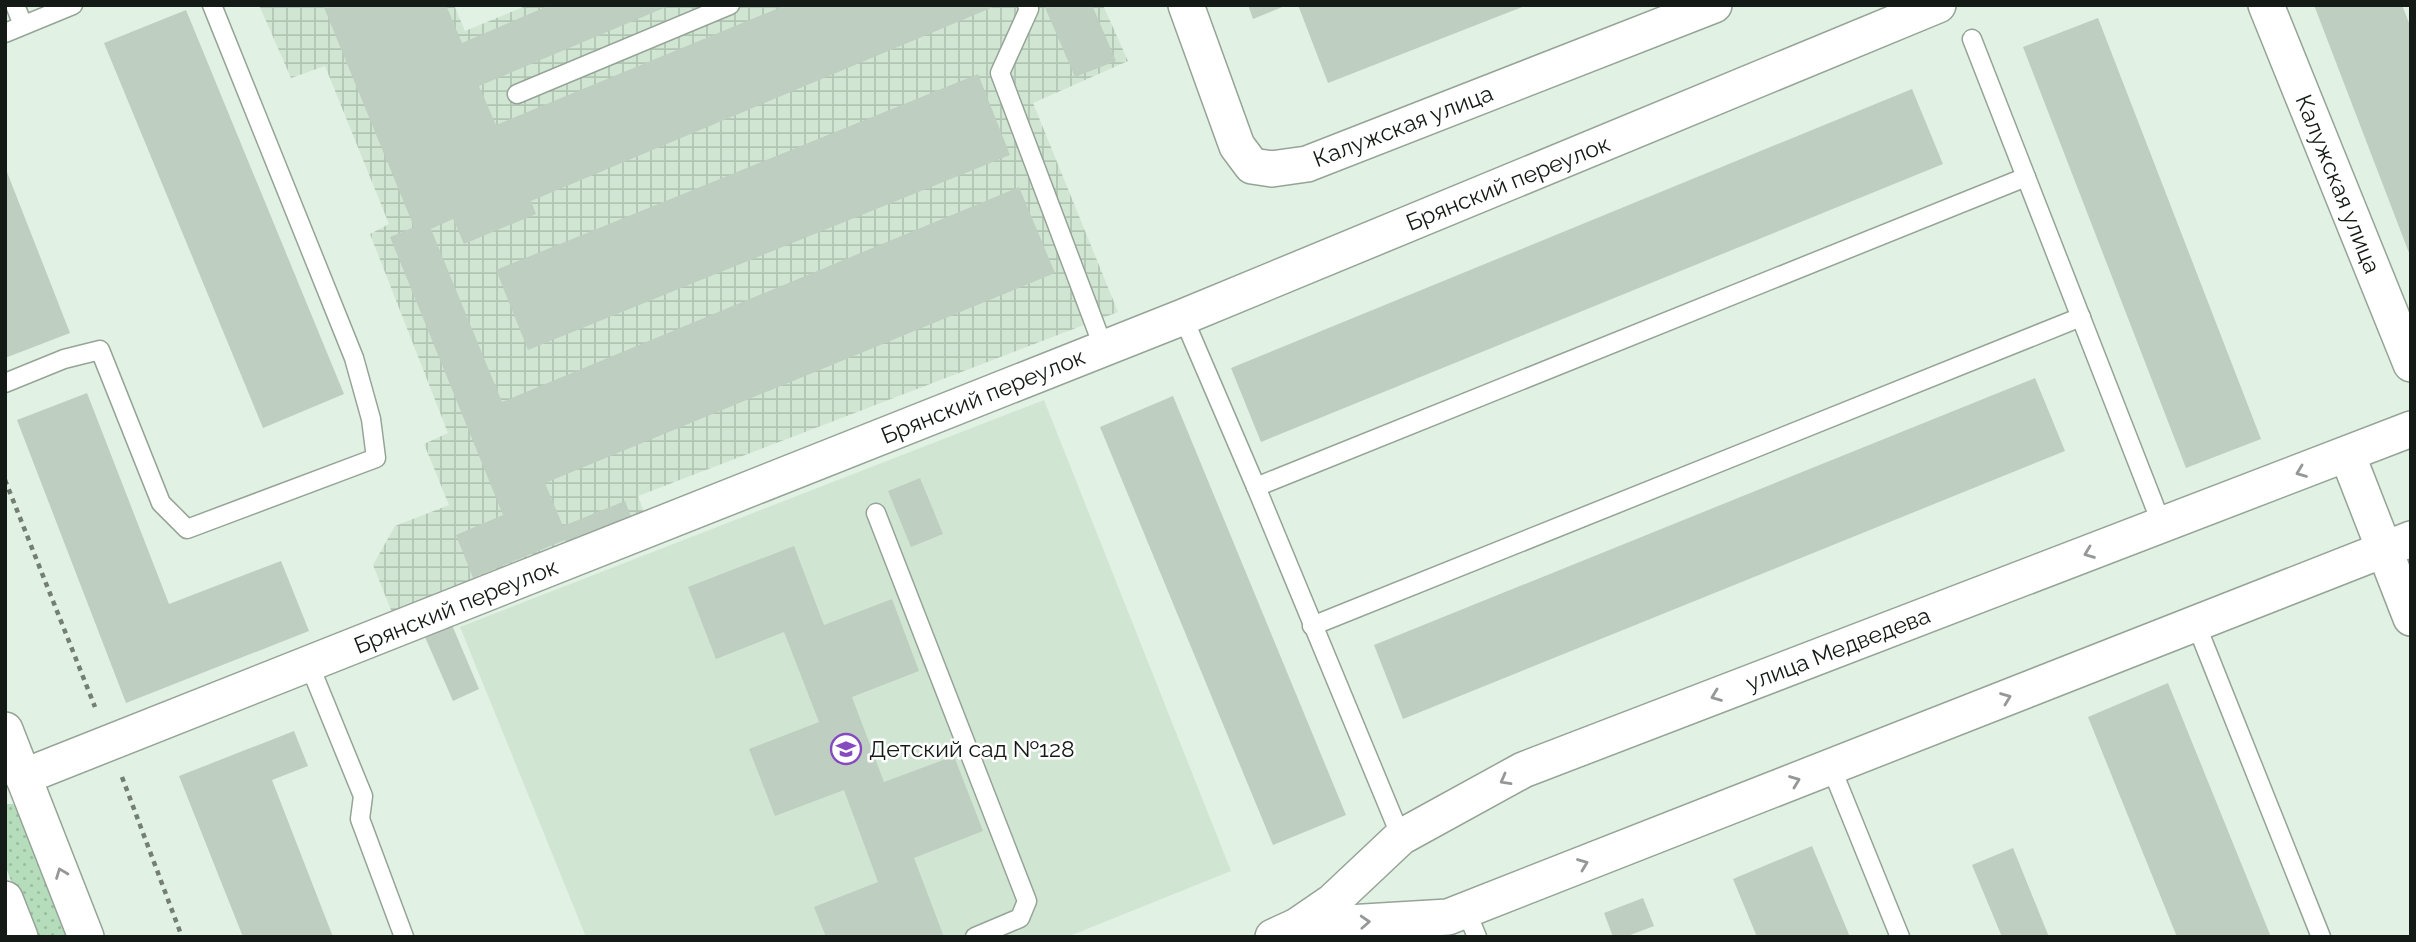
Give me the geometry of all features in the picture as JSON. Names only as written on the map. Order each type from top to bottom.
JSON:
[{"type":"street","name":"Калужская улица","points":[[1186,5],[1237,146],[1252,166],[1272,169],[1307,164],[1714,5]]},
{"type":"street","name":"Брянский переулок","points":[[23,777],[1104,349],[1938,5]]},
{"type":"street","name":"Калужская улица","points":[[2266,5],[2411,364]]},
{"type":"street","name":"улица Медведева","points":[[1285,932],[1332,902],[1401,837],[1523,770],[2411,429]]},
{"type":"street","points":[[2347,454],[2398,545],[2411,618]]},
{"type":"street","name":"улица Медведева","points":[[1285,932],[1448,917],[1472,923],[1830,767],[2398,545]]},
{"type":"street","points":[[5,730],[86,937]]},
{"type":"street","points":[[5,900],[20,937]]},
{"type":"lane","points":[[15,5],[23,25]]},
{"type":"lane","points":[[5,33],[73,5]]},
{"type":"lane","points":[[5,383],[64,359],[100,350],[161,503],[187,529],[376,458],[371,419],[354,358],[212,5]]},
{"type":"lane","points":[[517,94],[730,5]]},
{"type":"lane","points":[[1027,5],[1029,9],[1000,73],[1104,349]]},
{"type":"lane","points":[[1972,39],[2162,525]]},
{"type":"lane","points":[[1256,487],[2026,177]]},
{"type":"lane","points":[[1183,317],[1401,837]]},
{"type":"lane","points":[[1311,626],[2081,317]]},
{"type":"lane","points":[[876,513],[1027,901],[1020,918],[975,937]]},
{"type":"lane","points":[[2196,624],[2321,937]]},
{"type":"lane","points":[[309,664],[363,796],[360,819],[404,937]]},
{"type":"lane","points":[[1830,767],[1900,937]]},
{"type":"shaded area","points":[[259,5],[454,5],[465,31],[528,5],[1103,5],[1128,61],[1033,103],[1118,312],[638,496],[648,523],[393,615],[373,565],[395,526],[449,505],[424,444],[448,433],[370,234],[389,224],[325,66],[291,78]]},
{"type":"shaded area","name":"Детский сад №128","points":[[1044,400],[1231,871],[1067,937],[586,937],[460,627]]},
{"type":"green space","points":[[5,804],[13,804],[21,811],[70,937],[33,937],[5,865]]},
{"type":"building","points":[[323,5],[446,5],[462,43],[550,5],[671,5],[479,86],[496,125],[786,5],[998,5],[531,201],[536,214],[464,244],[453,219],[431,229],[502,402],[1019,187],[1055,273],[545,483],[563,526],[625,501],[634,524],[569,551],[565,540],[473,578],[456,535],[503,515],[390,237],[414,227]]},
{"type":"building","points":[[1044,5],[1092,5],[1116,61],[1075,77]]},
{"type":"building","points":[[1248,5],[1287,5],[1253,19]]},
{"type":"building","points":[[1298,5],[1527,5],[1328,83]]},
{"type":"building","points":[[2314,5],[2402,5],[2411,28],[2411,258]]},
{"type":"building","points":[[186,10],[344,394],[263,428],[104,43]]},
{"type":"building","points":[[2098,18],[2261,439],[2186,468],[2023,47]]},
{"type":"building","points":[[978,74],[1010,155],[528,350],[496,270]]},
{"type":"building","points":[[1912,89],[1943,164],[1261,442],[1231,368]]},
{"type":"building","points":[[5,167],[70,333],[5,358]]},
{"type":"building","points":[[2035,378],[2065,451],[1403,719],[1374,645]]},
{"type":"building","points":[[87,393],[169,604],[281,561],[309,631],[126,703],[17,420]]},
{"type":"building","points":[[1173,396],[1346,815],[1273,845],[1100,427]]},
{"type":"building","points":[[920,478],[943,534],[911,547],[888,491]]},
{"type":"building","points":[[794,546],[824,625],[892,599],[919,671],[852,697],[884,782],[954,756],[983,831],[914,858],[944,937],[826,937],[814,907],[878,882],[844,790],[775,816],[749,749],[819,722],[784,632],[716,659],[688,587]]},
{"type":"building","points":[[452,625],[479,689],[453,701],[425,637]]},
{"type":"building","points":[[2168,683],[2271,937],[2177,937],[2088,717]]},
{"type":"building","points":[[294,731],[308,766],[272,780],[333,937],[243,937],[179,776]]},
{"type":"building","points":[[1812,846],[1850,937],[1757,937],[1733,879]]},
{"type":"building","points":[[2013,848],[2049,937],[2002,937],[1972,865]]},
{"type":"building","points":[[1643,898],[1654,926],[1625,937],[1613,937],[1604,913]]},
{"type":"place","name":"Детский сад №128","points":[[846,749]]}]
